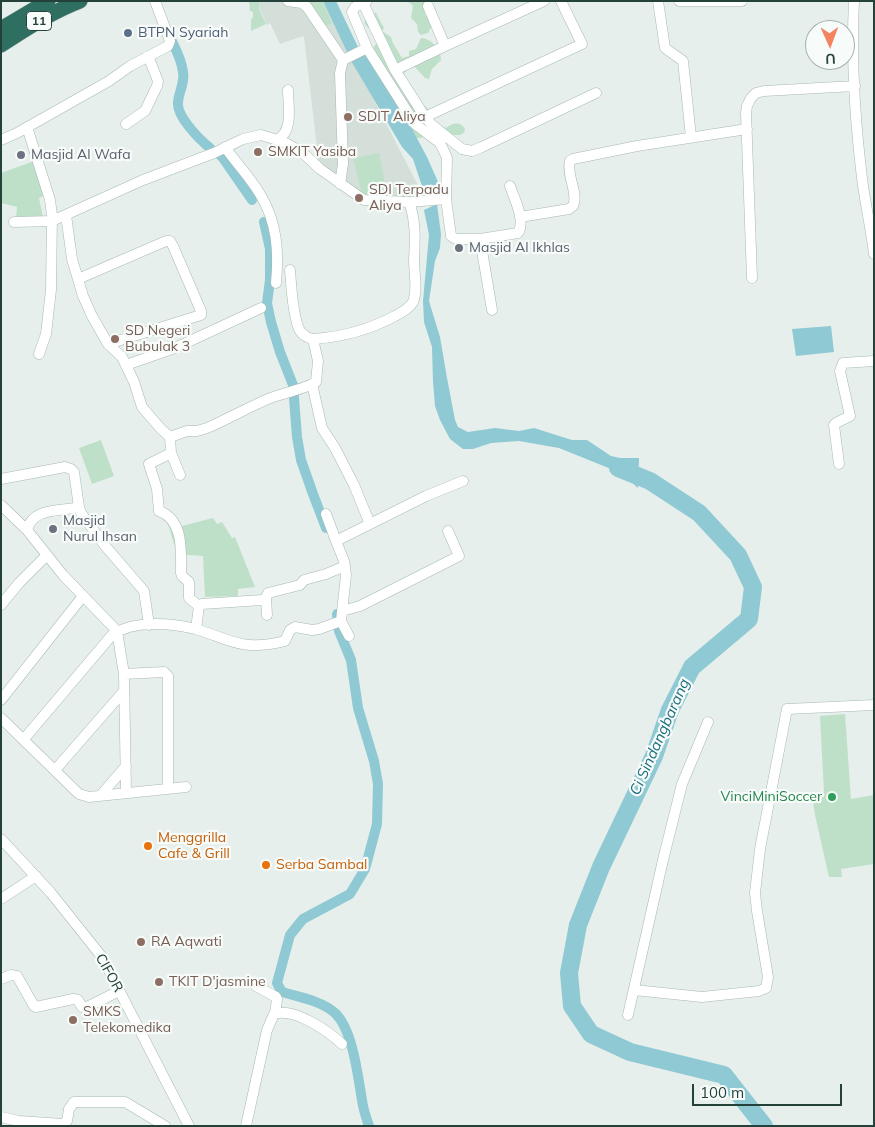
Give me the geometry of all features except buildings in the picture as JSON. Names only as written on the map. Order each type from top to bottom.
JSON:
[{"type":"highway","name":"11","points":[[1,45],[37,15],[48,1]]},
{"type":"highway","name":"11","points":[[1,28],[80,1]]},
{"type":"street","points":[[1,140],[17,133],[109,81],[170,44],[155,1]]},
{"type":"street","points":[[288,1],[307,7],[346,58]]},
{"type":"street","points":[[395,70],[544,1]]},
{"type":"street","points":[[425,117],[582,44],[561,1]]},
{"type":"street","points":[[658,1],[664,48],[683,61],[691,136]]},
{"type":"street","points":[[680,1],[742,1]]},
{"type":"street","points":[[854,1],[855,86],[862,176],[871,216],[874,254]]},
{"type":"street","points":[[510,186],[520,217],[521,228],[518,233],[480,238],[456,239],[452,237],[449,231],[443,199],[447,158],[444,149],[440,143],[415,124],[364,49],[352,12],[355,7],[365,2],[395,70],[425,117],[462,149],[472,151],[596,94]]},
{"type":"street","points":[[428,6],[444,46]]},
{"type":"street","points":[[340,184],[343,164],[340,73],[346,58],[364,49]]},
{"type":"street","points":[[126,124],[145,111],[157,86],[158,81],[148,56]]},
{"type":"street","points":[[752,278],[747,129],[747,106],[751,98],[756,93],[774,90],[855,86]]},
{"type":"street","points":[[277,140],[288,127],[288,90]]},
{"type":"street","points":[[27,127],[50,200],[52,220],[52,290],[46,334],[39,354]]},
{"type":"street","points":[[520,217],[573,206],[574,198],[569,164],[573,159],[691,136],[747,129]]},
{"type":"street","points":[[14,222],[52,220],[66,215],[135,184],[256,135],[289,144],[302,152],[340,184],[360,198],[368,201],[409,202],[443,199]]},
{"type":"street","points":[[225,147],[260,193],[270,216],[278,248],[276,283]]},
{"type":"street","points":[[290,270],[292,296],[300,332],[306,337],[313,339],[357,332],[377,326],[402,312],[412,304],[415,290],[414,227],[409,202]]},
{"type":"street","points":[[66,215],[72,259],[82,296],[108,344],[122,357],[141,398],[142,407],[170,437],[171,453],[180,475]]},
{"type":"street","points":[[480,238],[492,310]]},
{"type":"street","points":[[78,279],[166,241],[170,242],[173,246],[201,311],[201,315],[108,344]]},
{"type":"street","points":[[126,365],[175,348],[261,308]]},
{"type":"street","points":[[170,437],[187,431],[207,428],[287,392],[316,382],[318,361],[313,339]]},
{"type":"street","points":[[839,464],[834,425],[836,422],[850,416],[840,366],[843,363],[874,361]]},
{"type":"street","points":[[312,384],[322,428],[336,448],[370,524]]},
{"type":"street","points":[[171,453],[149,464],[157,488],[159,511],[167,514],[180,536],[181,573],[190,582],[189,598],[199,606]]},
{"type":"street","points":[[1,479],[65,467],[71,469],[74,472],[79,508],[96,534],[144,591],[149,625]]},
{"type":"street","points":[[336,541],[426,496],[463,481]]},
{"type":"street","points":[[26,530],[29,521],[40,513],[79,508]]},
{"type":"street","points":[[3,511],[26,530],[82,596],[117,632],[124,674],[126,792]]},
{"type":"street","points":[[326,514],[336,541],[341,567],[346,575],[342,616],[349,636]]},
{"type":"street","points":[[24,739],[112,635],[117,632],[137,626],[162,623],[196,629],[230,641],[250,645],[285,641],[290,630],[295,627],[312,630],[319,629],[459,556],[448,531]]},
{"type":"street","points":[[1,605],[19,583],[47,555]]},
{"type":"street","points":[[267,615],[266,598],[268,593],[300,585],[304,580],[326,574],[341,567]]},
{"type":"street","points":[[1,700],[82,596]]},
{"type":"street","points":[[199,606],[205,603],[255,601],[266,598]]},
{"type":"street","points":[[196,629],[199,606]]},
{"type":"street","points":[[124,674],[164,672],[168,676],[168,789]]},
{"type":"street","points":[[55,770],[124,691]]},
{"type":"street","points":[[634,990],[702,997],[759,991],[766,988],[768,977],[756,911],[755,893],[760,849],[787,709],[874,705]]},
{"type":"street","points":[[1,718],[79,794],[89,797],[186,787]]},
{"type":"street","points":[[628,1015],[682,784],[708,722]]},
{"type":"street","points":[[101,795],[126,766]]},
{"type":"street","name":"CIFOR","points":[[3,844],[36,876],[102,957],[190,1126]]},
{"type":"street","points":[[1,899],[36,876]]},
{"type":"street","points":[[1,979],[11,975],[17,976],[36,1007],[73,999],[78,1000],[82,1006],[87,1006],[119,991]]},
{"type":"street","points":[[246,1126],[267,1030],[275,1014],[277,999],[256,986]]},
{"type":"street","points":[[275,1014],[286,1012],[321,1026],[342,1044]]},
{"type":"street","points":[[1,1118],[63,1124],[67,1121],[69,1109],[74,1102],[118,1101],[125,1102],[165,1126]]},
{"type":"shaded area","name":"SDIT Aliya","points":[[256,1],[323,1],[425,199],[361,196],[319,165],[304,37],[280,44],[270,23],[267,25]]},
{"type":"green space","points":[[249,1],[259,1],[259,9],[266,24],[251,31],[253,12],[250,11]]},
{"type":"green space","points":[[303,1],[322,1],[332,23],[319,29]]},
{"type":"green space","points":[[405,1],[426,1],[425,15],[431,19],[432,26],[428,33],[421,35],[418,32],[417,24],[411,18],[413,6]]},
{"type":"green space","points":[[372,12],[376,13],[384,28],[382,31],[391,37],[402,58],[409,56],[409,51],[416,49],[421,38],[429,40],[438,48],[441,60],[432,69],[429,79],[425,78],[413,65],[404,73],[405,77],[415,94],[415,98],[421,106],[425,106],[430,111],[433,121],[446,128],[459,124],[465,129],[463,134],[449,136],[448,142],[444,144],[425,135],[421,138],[416,138],[411,132],[413,124],[406,119],[397,105],[401,104],[371,51],[378,41],[372,31],[366,26],[365,18]]},
{"type":"green space","points":[[379,153],[387,194],[362,194],[353,158]]},
{"type":"green space","points":[[34,161],[47,194],[39,198],[43,217],[16,219],[17,207],[1,203],[1,173]]},
{"type":"green space","points":[[101,440],[114,476],[92,484],[79,448]]},
{"type":"green space","points":[[166,517],[178,527],[213,518],[217,524],[222,522],[232,538],[235,537],[255,587],[238,589],[238,596],[205,597],[203,556],[177,554]]},
{"type":"green space","name":"VinciMiniSoccer","points":[[845,714],[851,799],[874,795],[874,864],[841,869],[842,877],[829,877],[812,795],[824,792],[820,716]]},
{"type":"water","points":[[323,1],[336,1],[359,49],[348,54]]},
{"type":"water","points":[[366,52],[412,129],[442,191],[426,198],[413,159],[402,147],[350,59]]},
{"type":"water","points":[[437,204],[441,234],[440,248],[435,261],[429,301],[440,337],[455,420],[458,427],[468,432],[495,428],[519,431],[534,428],[572,440],[587,440],[611,456],[639,458],[638,488],[621,473],[559,448],[519,441],[491,443],[473,449],[463,449],[450,439],[435,406],[432,347],[424,322],[423,301],[429,235],[424,210]]},
{"type":"water","points":[[831,326],[834,352],[796,356],[792,329]]},
{"type":"waterway","points":[[168,33],[179,56],[183,72],[178,108],[185,121],[210,148]]},
{"type":"waterway","points":[[220,155],[252,200]]},
{"type":"waterway","points":[[264,222],[270,249],[270,280],[267,303],[280,352],[293,385],[297,437],[301,460],[326,528]]},
{"type":"waterway","name":"Ci Sindangbarang","points":[[618,468],[650,481],[699,513],[738,555],[753,587],[749,619],[692,667],[670,710],[654,756],[601,867],[578,925],[569,973],[572,1006],[591,1034],[630,1052],[724,1075],[764,1126]]},
{"type":"waterway","points":[[337,614],[339,631],[351,660],[358,708],[374,761],[378,784],[377,824],[365,869],[350,894],[303,919],[290,935],[277,983],[282,992],[324,1005],[335,1013],[341,1021],[354,1054],[363,1107],[369,1126]]},
{"type":"place","name":"BTPN Syariah","points":[[128,33]]},
{"type":"place","name":"SDIT Aliya","points":[[348,117]]},
{"type":"place","name":"SMKIT Yasiba","points":[[258,152]]},
{"type":"place","name":"Masjid Al Wafa","points":[[21,155]]},
{"type":"place","name":"SDI Terpadu Aliya","points":[[359,198]]},
{"type":"place","name":"Masjid Al Ikhlas","points":[[459,248]]},
{"type":"place","name":"SD Negeri Bubulak 3","points":[[115,339]]},
{"type":"place","name":"Masjid Nurul Ihsan","points":[[53,529]]},
{"type":"place","name":"VinciMiniSoccer","points":[[832,797]]},
{"type":"place","name":"Menggrilla Cafe & Grill","points":[[148,846]]},
{"type":"place","name":"Serba Sambal","points":[[266,865]]},
{"type":"place","name":"RA Aqwati","points":[[141,942]]},
{"type":"place","name":"TKIT D'jasmine","points":[[159,982]]},
{"type":"place","name":"SMKS Telekomedika","points":[[73,1020]]}]
